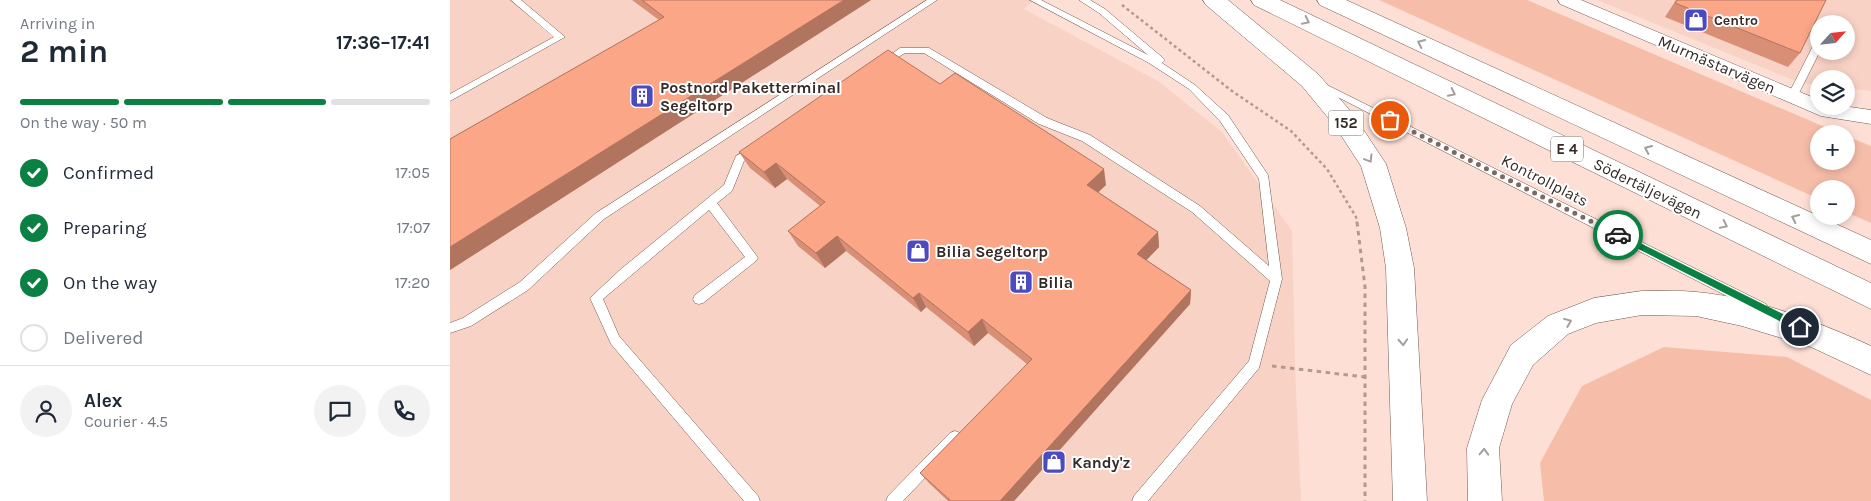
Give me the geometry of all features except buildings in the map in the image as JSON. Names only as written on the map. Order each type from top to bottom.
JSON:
[{"type":"highway","name":"152","points":[[1214,0],[1242,21],[1310,80],[1344,120],[1372,164],[1394,228],[1400,268],[1410,501]]},
{"type":"highway","name":"Södertäljevägen","points":[[1262,0],[1871,297]]},
{"type":"highway","name":"E 4","points":[[1328,0],[1871,254]]},
{"type":"highway","points":[[1485,501],[1483,448],[1498,400],[1522,355],[1558,325],[1594,311],[1642,302],[1687,304],[1742,313],[1818,336],[1871,361]]},
{"type":"street","name":"Murmästarvägen","points":[[1566,0],[1828,111],[1871,117]]},
{"type":"lane","points":[[450,98],[560,37],[516,0]]},
{"type":"lane","points":[[450,328],[467,322],[524,286],[600,216],[933,0]]},
{"type":"lane","points":[[1034,0],[1152,60],[1192,87]]},
{"type":"lane","points":[[1083,0],[1102,11],[1192,87],[1224,118],[1264,178],[1276,279],[1255,364],[1140,501]]},
{"type":"lane","points":[[878,67],[903,50],[926,50],[1043,121],[1086,138],[1196,209],[1276,279]]},
{"type":"lane","points":[[1792,95],[1811,60]]},
{"type":"lane","name":"Kontrollplats","points":[[1310,80],[1818,336]]},
{"type":"lane","points":[[753,501],[615,340],[596,298],[624,272],[728,188],[740,159],[764,143]]},
{"type":"lane","points":[[699,300],[752,258],[710,203]]},
{"type":"lane","points":[[892,501],[955,438]]},
{"type":"path","points":[[1116,0],[1232,90],[1291,131],[1327,169],[1356,217],[1365,287],[1365,501]]},
{"type":"path","points":[[1255,364],[1366,378]]},
{"type":"shaded area","points":[[450,0],[1034,0],[1024,9],[1158,81],[1222,132],[1292,231],[1301,501],[450,501]]},
{"type":"shaded area","points":[[1379,0],[1527,0],[1820,125],[1810,125],[1810,170],[1855,170],[1855,140],[1871,146],[1871,223],[1855,216],[1855,180],[1810,180],[1810,195]]},
{"type":"shaded area","points":[[1597,0],[1871,0],[1871,91],[1855,89],[1855,70],[1810,70],[1810,84],[1800,83]]},
{"type":"shaded area","points":[[1664,347],[1787,357],[1871,400],[1871,501],[1544,501],[1540,463],[1582,386]]},
{"type":"way so far","points":[[1390,120],[1618,235]]},
{"type":"place","name":"Centro","points":[[1696,20]]},
{"type":"place","name":"Postnord Paketterminal Segeltorp","points":[[642,96]]},
{"type":"place","name":"Bilia Segeltorp","points":[[918,251]]},
{"type":"place","name":"Bilia","points":[[1021,282]]},
{"type":"place","name":"Kandy'z","points":[[1054,462]]},
{"type":"route","points":[[1618,235],[1800,327]]}]
